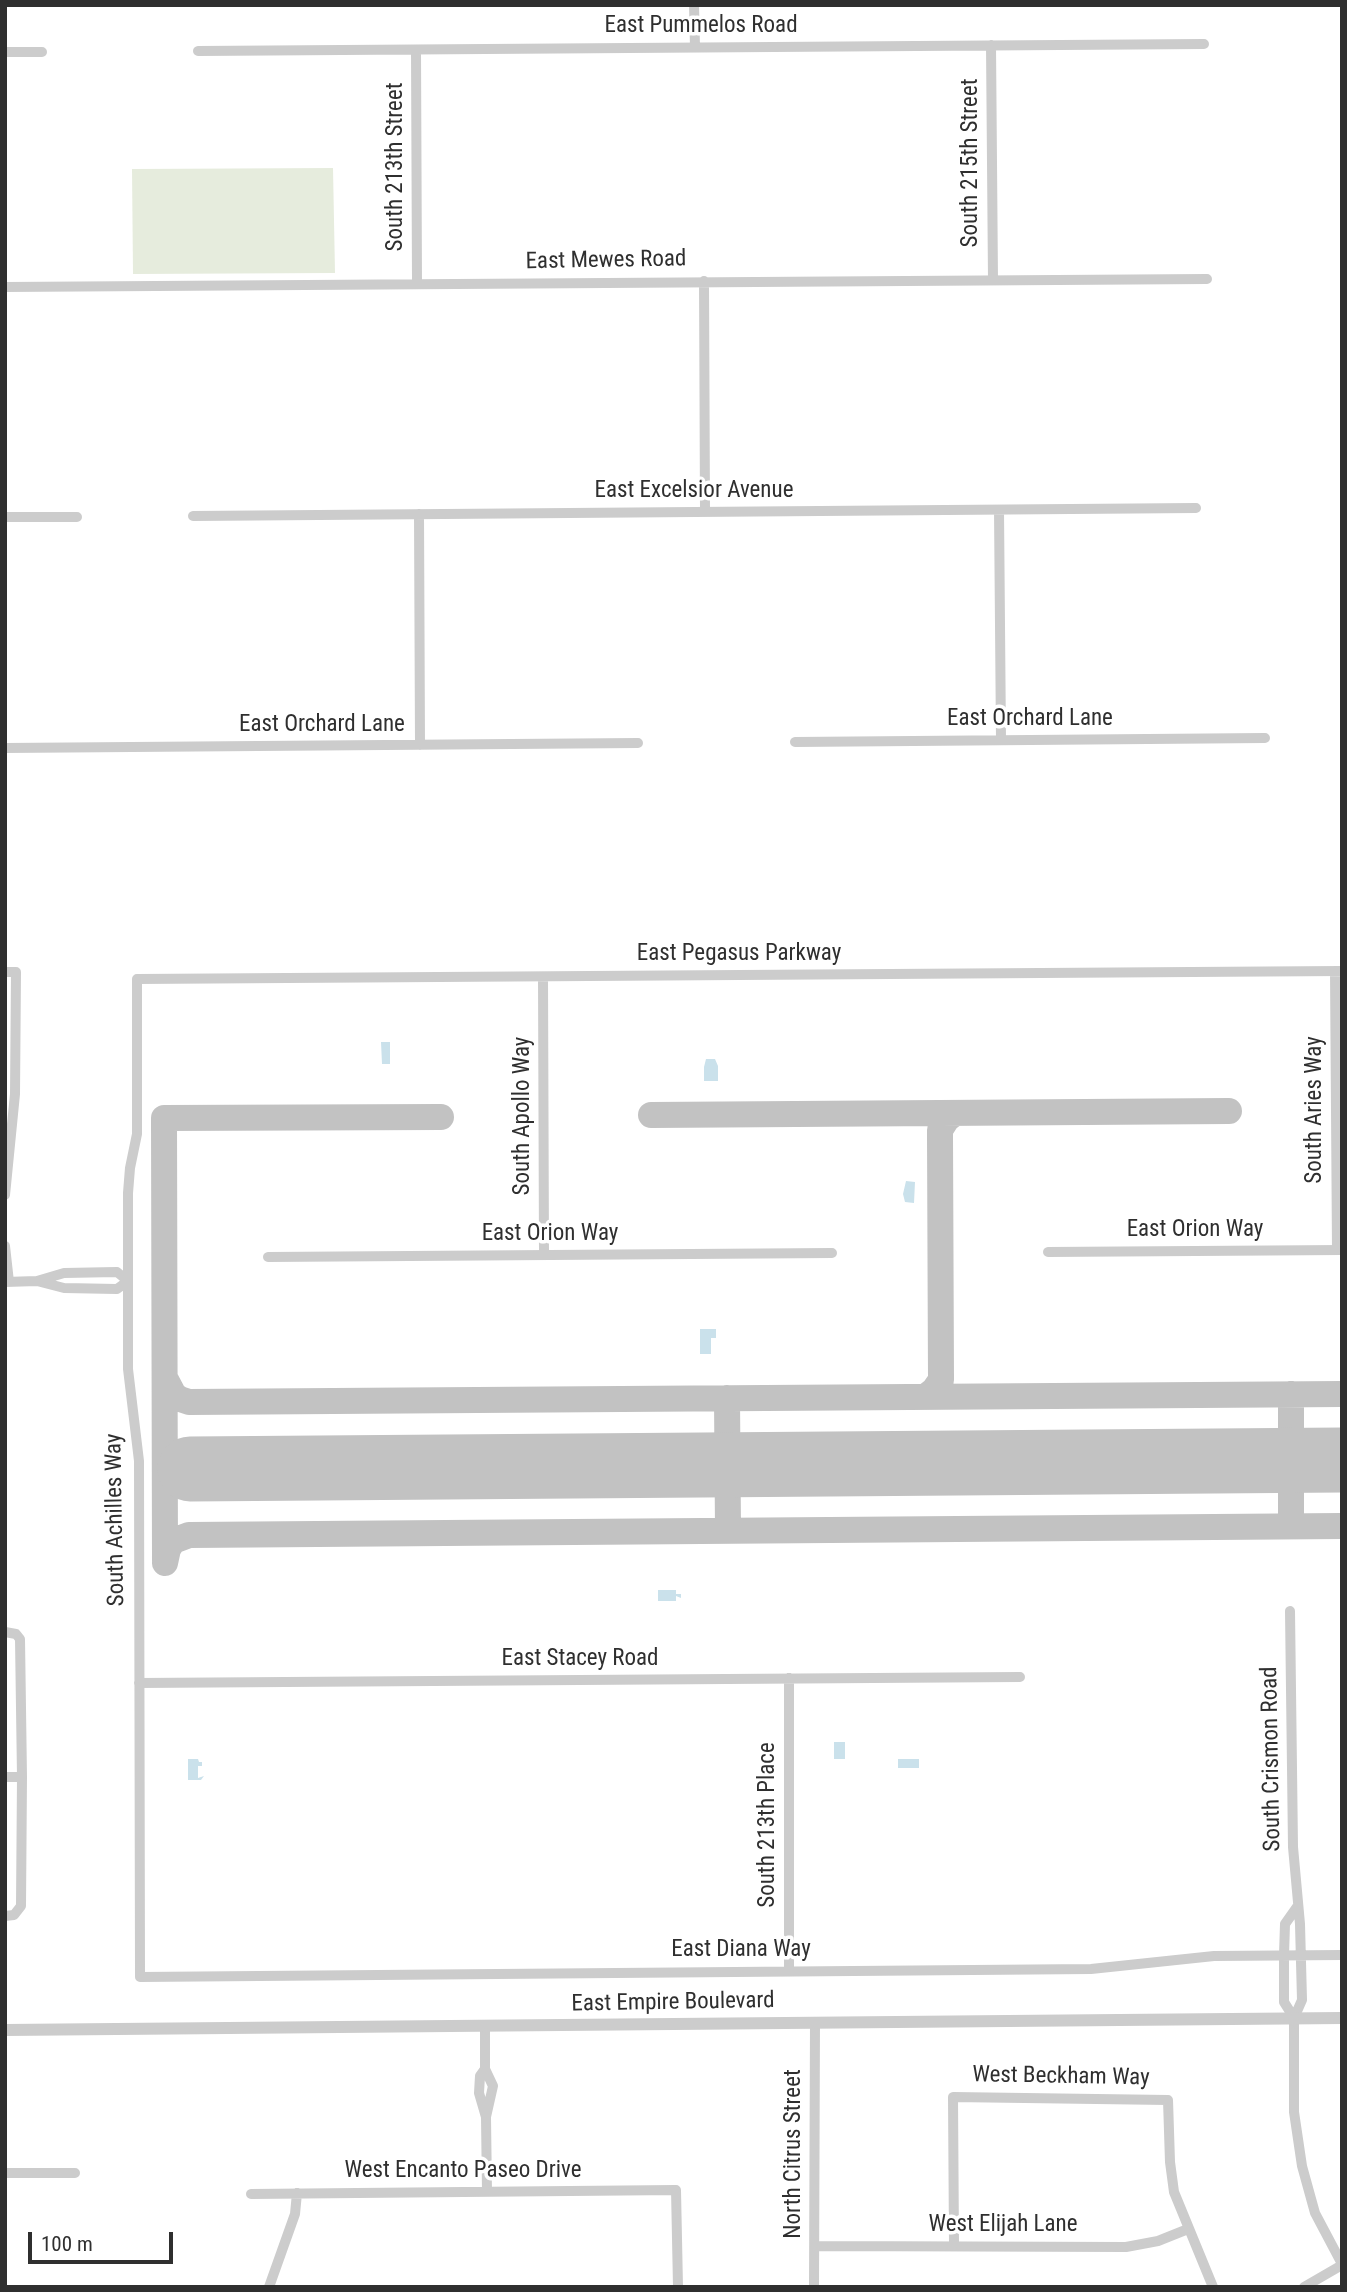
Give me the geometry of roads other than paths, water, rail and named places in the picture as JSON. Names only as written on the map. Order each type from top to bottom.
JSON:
[{"type":"street","points":[[694,5],[695,47]]},
{"type":"street","name":"East Pummelos Road","points":[[198,51],[1204,44]]},
{"type":"street","name":"South 215th Street","points":[[991,45],[993,280]]},
{"type":"street","name":"South 213th Street","points":[[416,50],[417,284]]},
{"type":"street","points":[[5,52],[42,52]]},
{"type":"street","name":"East Mewes Road","points":[[5,287],[1207,279]]},
{"type":"street","points":[[704,281],[705,512]]},
{"type":"street","name":"East Excelsior Avenue","points":[[193,516],[1196,509]]},
{"type":"street","points":[[999,510],[1001,740]]},
{"type":"street","points":[[419,514],[420,745]]},
{"type":"street","points":[[5,517],[78,517]]},
{"type":"street","name":"East Orchard Lane","points":[[795,742],[1265,738]]},
{"type":"street","name":"East Orchard Lane","points":[[5,748],[638,743]]},
{"type":"street","name":"East Pegasus Parkway","points":[[137,979],[1338,971]]},
{"type":"street","name":"South Aries Way","points":[[1338,971],[1339,1250]]},
{"type":"street","points":[[5,1195],[9,1124],[10,972]]},
{"type":"street","name":"South Apollo Way","points":[[543,976],[544,1255]]},
{"type":"street","name":"South Achilles Way","points":[[137,979],[137,1134],[128,1193],[128,1281],[129,1387],[139,1461],[140,1977]]},
{"type":"street","points":[[5,1246],[7,1282],[37,1281],[64,1273],[117,1272],[128,1281]]},
{"type":"street","name":"East Orion Way","points":[[1048,1251],[1339,1250]]},
{"type":"street","name":"East Orion Way","points":[[268,1257],[832,1253]]},
{"type":"street","name":"South Crismon Road","points":[[1290,1611],[1293,1847],[1302,2000],[1294,2018]]},
{"type":"street","points":[[5,1916],[14,1915],[21,1906],[21,1645],[11,1633]]},
{"type":"street","name":"East Stacey Road","points":[[139,1683],[1020,1677]]},
{"type":"street","name":"South 213th Place","points":[[789,1678],[789,1971]]},
{"type":"street","points":[[5,1777],[22,1777]]},
{"type":"street","name":"South Crismon Road","points":[[1294,2018],[1284,2002],[1284,1955],[1285,1924],[1297,1907]]},
{"type":"street","name":"East Diana Way","points":[[140,1977],[1114,1968],[1193,1957],[1342,1955]]},
{"type":"street","points":[[1294,2018],[1294,2112],[1297,2139],[1315,2213],[1342,2264],[1304,2287]]},
{"type":"street","name":"East Empire Boulevard","points":[[5,2030],[1342,2018]]},
{"type":"street","name":"North Citrus Street","points":[[814,2287],[815,2022]]},
{"type":"street","points":[[485,2026],[485,2069],[492,2080],[486,2117],[487,2192]]},
{"type":"street","points":[[485,2069],[480,2076],[479,2093],[486,2117]]},
{"type":"street","points":[[479,2093],[492,2093]]},
{"type":"street","name":"West Beckham Way","points":[[954,2245],[953,2097],[1168,2100],[1174,2192],[1188,2229]]},
{"type":"street","points":[[5,2173],[75,2173]]},
{"type":"street","name":"West Encanto Paseo Drive","points":[[251,2194],[676,2190],[678,2287]]},
{"type":"street","points":[[269,2287],[295,2214],[297,2193]]},
{"type":"street","points":[[1188,2229],[1213,2287]]},
{"type":"street","name":"West Elijah Lane","points":[[815,2246],[1126,2247],[1158,2241],[1188,2229]]},
{"type":"water","points":[[381,1042],[390,1042],[390,1064],[382,1064]]},
{"type":"water","points":[[706,1059],[715,1059],[718,1081],[704,1081]]},
{"type":"water","points":[[906,1181],[915,1182],[914,1203],[905,1202],[903,1194]]},
{"type":"water","points":[[700,1329],[716,1329],[716,1338],[711,1338],[711,1354],[700,1354]]},
{"type":"water","points":[[658,1590],[676,1590],[676,1594],[681,1594],[681,1598],[676,1596],[676,1601],[658,1601]]},
{"type":"water","points":[[834,1742],[845,1742],[845,1759],[834,1759]]},
{"type":"water","points":[[188,1759],[202,1762],[202,1766],[198,1766],[198,1778],[204,1776],[201,1780],[188,1780]]},
{"type":"water","points":[[898,1759],[919,1759],[919,1768],[898,1768]]}]
